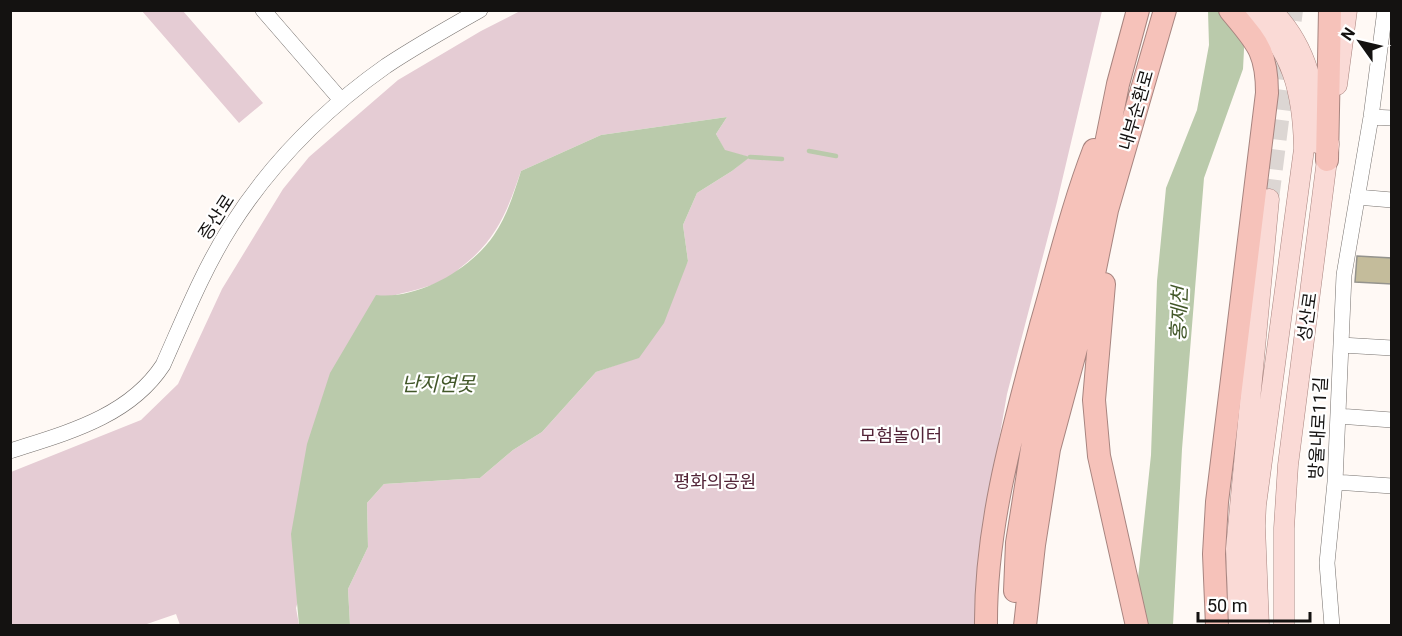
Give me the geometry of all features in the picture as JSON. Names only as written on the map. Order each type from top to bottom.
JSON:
[{"type":"highway","name":"내부순환로","points":[[1118,84],[1138,10]]},
{"type":"highway","name":"내부순환로","points":[[1107,210],[1165,10]]},
{"type":"highway","points":[[1230,10],[1252,38],[1270,28]]},
{"type":"highway","points":[[1327,160],[1330,10]]},
{"type":"highway","points":[[1217,626],[1214,554],[1217,502],[1267,93],[1266,64],[1270,28]]},
{"type":"highway","points":[[986,626],[986,591],[1000,490],[1029,370],[1079,188],[1118,84]]},
{"type":"highway","points":[[1016,626],[1017,543],[1033,442],[1096,193],[1118,84]]},
{"type":"highway","points":[[1024,626],[1049,449],[1087,308],[1107,210]]},
{"type":"highway","points":[[1107,210],[1094,400],[1099,456],[1137,626]]},
{"type":"main road","points":[[1248,10],[1305,62],[1312,81],[1317,120],[1314,274]]},
{"type":"main road","name":"성산로","points":[[1284,626],[1284,528],[1288,465],[1347,10]]},
{"type":"main road","points":[[1259,626],[1256,505],[1304,149],[1302,110],[1293,70],[1270,28]]},
{"type":"main road","points":[[1239,626],[1236,549],[1269,199]]},
{"type":"street","points":[[263,10],[341,100]]},
{"type":"street","name":"증산로","points":[[10,451],[96,420],[138,396],[153,381],[163,365],[194,294],[232,225],[267,176],[300,139],[341,100],[386,66],[480,10]]},
{"type":"street","name":"방울내로11길","points":[[1332,626],[1327,563],[1335,482],[1344,275],[1371,117],[1385,59],[1385,10]]},
{"type":"street","points":[[1371,117],[1392,118]]},
{"type":"street","points":[[1357,197],[1392,200]]},
{"type":"street","points":[[1341,345],[1392,348]]},
{"type":"street","points":[[1338,416],[1392,420]]},
{"type":"street","points":[[1335,482],[1392,486]]},
{"type":"green space","name":"평화의공원","points":[[522,10],[1102,11],[1057,202],[1007,394],[982,537],[976,625],[350,625],[348,589],[368,547],[367,503],[384,484],[480,478],[513,450],[542,432],[596,372],[639,357],[688,261],[683,225],[697,193],[732,171],[749,157],[725,151],[716,134],[727,117],[601,135],[521,171],[499,225],[472,258],[446,279],[387,297],[296,608],[299,625],[180,625],[176,614],[144,625],[11,626],[11,472],[141,420],[178,384],[222,289],[283,189],[309,157],[398,80],[481,31]]},
{"type":"green space","points":[[142,11],[183,11],[263,103],[239,123]]},
{"type":"water","name":"홍제천","points":[[1208,11],[1246,11],[1243,69],[1204,178],[1182,449],[1173,625],[1133,626],[1151,455],[1157,281],[1166,188],[1197,110],[1209,45]]},
{"type":"water","name":"난지연못","points":[[727,117],[716,134],[725,150],[750,157],[697,193],[683,225],[688,261],[664,323],[639,358],[596,372],[542,432],[513,450],[480,478],[384,484],[367,503],[368,547],[348,589],[350,625],[299,625],[291,534],[307,444],[330,373],[376,295],[409,293],[426,287],[442,280],[472,259],[484,248],[499,228],[521,171],[601,135]]},
{"type":"building","points":[[1357,256],[1392,258],[1392,284],[1355,282]]},
{"type":"waterway","points":[[809,151],[836,156]]},
{"type":"waterway","points":[[750,157],[782,159]]},
{"type":"tunnel","points":[[1269,199],[1293,10]]},
{"type":"park label","name":"모험놀이터","points":[[901,435]]}]
